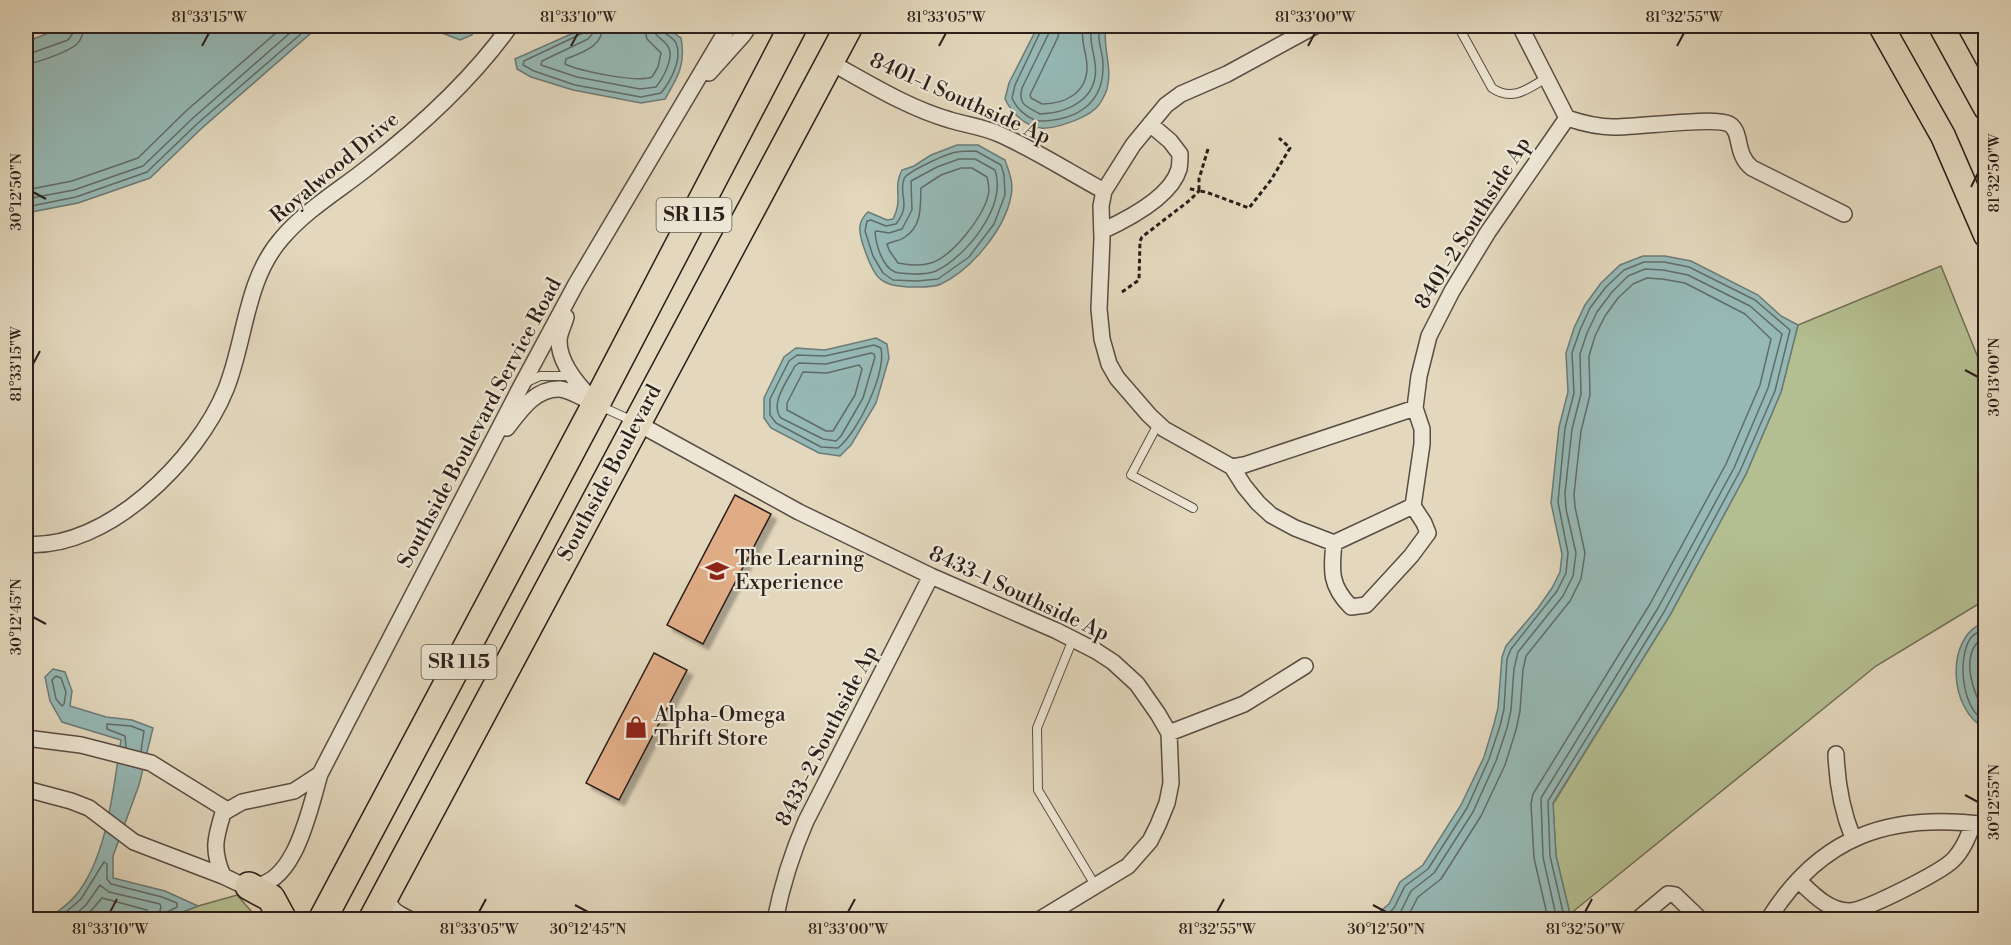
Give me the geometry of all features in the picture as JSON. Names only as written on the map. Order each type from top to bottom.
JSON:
[{"type":"highway","name":"SR 115","points":[[322,920],[596,404],[793,26]]},
{"type":"highway","name":"Southside Boulevard","points":[[372,920],[849,26]]},
{"type":"highway","points":[[249,886],[271,898],[283,920]]},
{"type":"main road","points":[[1881,26],[1943,136],[1986,235]]},
{"type":"main road","points":[[1941,26],[1986,108]]},
{"type":"street","name":"Royalwood Drive","points":[[26,544],[65,541],[100,526],[131,505],[172,471],[195,444],[213,417],[226,388],[258,278],[281,239],[304,216],[368,168],[437,110],[484,59],[510,26]]},
{"type":"street","name":"Southside Boulevard Service Road","points":[[249,886],[272,881],[289,863],[320,774],[522,384],[576,284],[728,26]]},
{"type":"street","name":"Southside Boulevard Service Road","points":[[687,97],[749,26]]},
{"type":"street","points":[[1315,26],[1227,74],[1181,94],[1166,105],[1133,145],[1104,191],[1101,206],[1099,309],[1102,339],[1109,364],[1117,378],[1158,424],[1181,440],[1232,467],[1251,495],[1271,515],[1295,528],[1334,543],[1413,506],[1428,533],[1411,556],[1366,605],[1351,607],[1332,580],[1334,543]]},
{"type":"street","points":[[1520,26],[1567,118],[1592,126],[1614,128],[1701,122],[1728,123],[1736,130],[1743,161],[1752,168],[1844,214]]},
{"type":"street","name":"8401-1 Southside Ap","points":[[830,62],[896,98],[950,120],[999,134],[1104,191]]},
{"type":"street","name":"8401-2 Southside Ap","points":[[1413,506],[1422,444],[1422,429],[1415,408],[1422,359],[1433,327],[1488,232],[1567,118]]},
{"type":"street","points":[[1102,231],[1131,218],[1169,187],[1178,170],[1180,154],[1170,141],[1150,124]]},
{"type":"street","points":[[576,284],[559,339],[561,352],[573,376],[596,404]]},
{"type":"street","points":[[486,454],[525,405],[542,392],[561,389],[596,404]]},
{"type":"street","points":[[1232,467],[1415,408]]},
{"type":"street","name":"8433-1 Southside Ap","points":[[637,423],[800,512],[932,576],[1073,639],[1113,662],[1144,694],[1169,733]]},
{"type":"street","name":"8433-2 Southside Ap","points":[[775,920],[786,872],[806,821],[932,576]]},
{"type":"street","points":[[1039,920],[1128,866],[1150,841],[1167,803],[1171,783],[1169,733],[1244,704],[1305,666]]},
{"type":"street","points":[[26,738],[81,745],[151,763],[227,810],[223,813],[215,839],[216,858],[223,876]]},
{"type":"street","points":[[1836,754],[1839,791],[1844,815],[1853,838]]},
{"type":"street","name":"Southside Boulevard Service Road","points":[[227,810],[242,802],[294,791],[320,774]]},
{"type":"street","points":[[26,789],[89,808],[134,842],[249,886]]},
{"type":"street","points":[[1768,920],[1787,891],[1798,880],[1820,859],[1853,838],[1881,828],[1915,821],[1979,825]]},
{"type":"street","points":[[1798,880],[1831,906],[1848,911],[1862,909],[1952,862],[1979,825]]},
{"type":"street","points":[[387,891],[389,905],[396,912],[411,920]]},
{"type":"street","points":[[1637,920],[1668,894],[1676,895],[1701,920]]},
{"type":"lane","points":[[1458,26],[1492,88],[1498,93],[1518,95],[1546,78]]},
{"type":"lane","points":[[522,384],[540,376],[573,376]]},
{"type":"lane","points":[[596,404],[637,423]]},
{"type":"lane","points":[[1158,424],[1131,475],[1193,508]]},
{"type":"lane","points":[[1073,639],[1037,728],[1038,790],[1095,885]]},
{"type":"path","points":[[1171,183],[1206,192],[1249,208],[1271,180],[1290,148],[1279,138]]},
{"type":"path","points":[[1122,292],[1140,280],[1140,241],[1142,237],[1199,191],[1199,179],[1208,149]]},
{"type":"green space","points":[[1941,266],[1985,375],[1985,600],[1876,666],[1570,914],[1556,856],[1553,804],[1670,615],[1746,474],[1781,392],[1798,325]]},
{"type":"green space","points":[[237,895],[258,919],[164,920],[198,906]]},
{"type":"water","points":[[66,26],[319,26],[202,128],[150,178],[78,203],[26,213],[26,42]]},
{"type":"water","points":[[424,26],[474,26],[472,35],[460,40]]},
{"type":"water","points":[[589,26],[664,26],[681,38],[682,63],[665,99],[641,103],[573,90],[531,77],[517,69],[515,59]]},
{"type":"water","points":[[1038,26],[1106,26],[1105,42],[1109,81],[1102,100],[1095,109],[1083,117],[1049,128],[1035,127],[1025,122],[1013,112],[1005,99],[1009,83]]},
{"type":"water","points":[[957,145],[978,145],[1005,160],[1011,178],[1012,191],[1002,222],[975,259],[941,284],[930,287],[909,287],[886,283],[876,275],[871,267],[861,236],[862,220],[868,212],[887,220],[893,219],[898,205],[898,183],[902,170]]},
{"type":"water","points":[[1643,256],[1665,256],[1691,261],[1758,295],[1781,316],[1798,325],[1781,392],[1746,474],[1670,615],[1553,803],[1556,856],[1570,914],[1566,920],[1371,919],[1389,904],[1400,882],[1423,865],[1461,805],[1484,757],[1494,724],[1498,708],[1502,657],[1506,646],[1538,608],[1560,572],[1562,554],[1551,503],[1559,427],[1568,392],[1566,353],[1585,305],[1601,283],[1620,265]]},
{"type":"water","points":[[876,338],[887,344],[889,358],[876,403],[851,445],[840,456],[819,453],[771,428],[764,418],[764,398],[784,357],[796,348],[825,350]]},
{"type":"water","points":[[1985,622],[1985,728],[1973,719],[1964,706],[1958,691],[1956,674],[1957,657],[1963,642],[1972,630]]},
{"type":"water","points":[[53,669],[65,672],[72,691],[70,706],[106,717],[132,720],[153,728],[139,785],[113,856],[113,878],[165,891],[198,906],[164,919],[48,919],[76,895],[95,861],[108,821],[121,740],[62,722],[50,701],[45,677]]},
{"type":"building","points":[[735,495],[771,514],[703,644],[667,625]]},
{"type":"building","name":"Alpha-Omega Thrift Store","points":[[654,653],[687,670],[619,800],[586,783]]},
{"type":"place","name":"The Learning Experience","points":[[717,571]]},
{"type":"place","name":"Alpha-Omega Thrift Store","points":[[636,727]]}]
